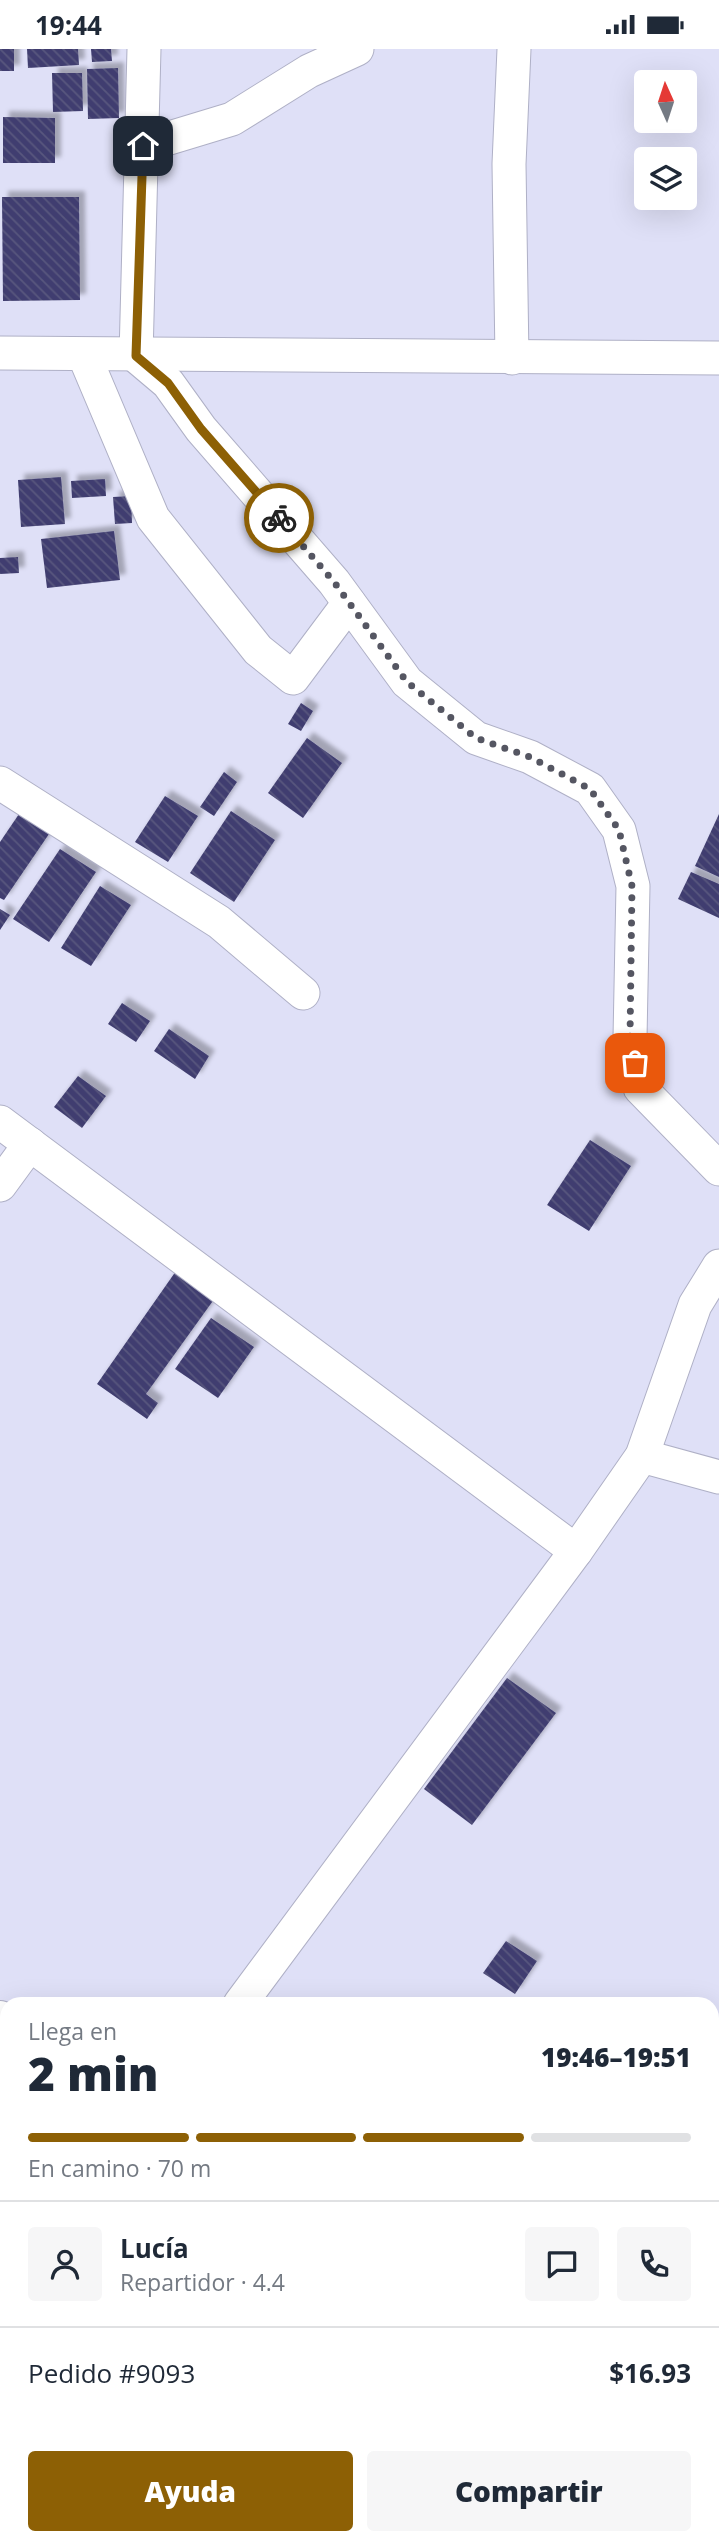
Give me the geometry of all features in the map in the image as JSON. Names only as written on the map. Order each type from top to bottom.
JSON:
[{"type":"street","points":[[136,356],[144,49]]},
{"type":"street","points":[[143,146],[232,119],[309,71],[357,49]]},
{"type":"street","points":[[512,358],[509,164],[514,49]]},
{"type":"street","points":[[0,353],[719,358]]},
{"type":"street","points":[[84,355],[153,518],[258,650],[293,678],[349,603]]},
{"type":"street","points":[[136,356],[168,383],[201,429],[349,603],[407,682],[476,738],[530,757],[590,789],[619,830],[632,886],[630,1038],[640,1088],[719,1170]]},
{"type":"street","points":[[0,783],[219,922],[303,993]]},
{"type":"street","points":[[0,1122],[576,1551]]},
{"type":"street","points":[[0,1185],[30,1144]]},
{"type":"street","points":[[245,1997],[576,1551],[642,1455],[695,1305],[719,1266]]},
{"type":"street","points":[[642,1455],[719,1477]]},
{"type":"building","points":[[0,49],[14,49],[14,71],[0,71]]},
{"type":"building","points":[[27,49],[78,49],[79,65],[28,68]]},
{"type":"building","points":[[91,49],[111,49],[112,61],[92,62]]},
{"type":"building","points":[[118,68],[119,118],[88,119],[87,69]]},
{"type":"building","points":[[52,73],[82,73],[83,111],[53,112]]},
{"type":"building","points":[[3,117],[55,118],[55,163],[3,163]]},
{"type":"building","points":[[2,197],[79,197],[80,300],[3,301]]},
{"type":"building","points":[[61,477],[65,524],[21,527],[18,480]]},
{"type":"building","points":[[105,479],[106,496],[72,498],[71,481]]},
{"type":"building","points":[[131,496],[132,523],[115,524],[113,497]]},
{"type":"building","points":[[114,531],[120,580],[47,588],[41,539]]},
{"type":"building","points":[[18,557],[19,573],[0,574],[0,558]]},
{"type":"building","points":[[301,703],[313,711],[301,731],[288,724]]},
{"type":"building","points":[[307,738],[342,763],[303,818],[268,793]]},
{"type":"building","points":[[224,772],[237,782],[214,816],[200,807]]},
{"type":"building","points":[[165,796],[198,816],[168,862],[135,842]]},
{"type":"building","points":[[231,811],[275,840],[234,902],[190,873]]},
{"type":"building","points":[[19,814],[49,834],[4,900],[0,898],[0,842]]},
{"type":"building","points":[[719,814],[719,877],[695,866]]},
{"type":"building","points":[[60,849],[96,872],[49,942],[13,919]]},
{"type":"building","points":[[691,872],[719,884],[719,918],[678,899]]},
{"type":"building","points":[[100,886],[131,905],[91,966],[61,948]]},
{"type":"building","points":[[0,909],[10,915],[0,930]]},
{"type":"building","points":[[122,1003],[150,1021],[136,1042],[108,1024]]},
{"type":"building","points":[[169,1029],[209,1056],[195,1079],[154,1051]]},
{"type":"building","points":[[78,1076],[106,1096],[82,1128],[54,1107]]},
{"type":"building","points":[[590,1140],[631,1166],[589,1231],[547,1205]]},
{"type":"building","points":[[176,1271],[215,1298],[146,1394],[158,1403],[147,1419],[97,1384]]},
{"type":"building","points":[[211,1318],[254,1347],[218,1398],[175,1369]]},
{"type":"building","points":[[507,1678],[556,1713],[472,1825],[424,1789]]},
{"type":"building","points":[[506,1941],[537,1961],[515,1994],[483,1973]]},
{"type":"way so far","points":[[279,518],[334,582],[407,682],[476,738],[530,757],[590,789],[619,830],[632,886],[630,1038],[635,1063]]},
{"type":"route","points":[[143,146],[136,356],[168,383],[201,429],[279,518]]}]
